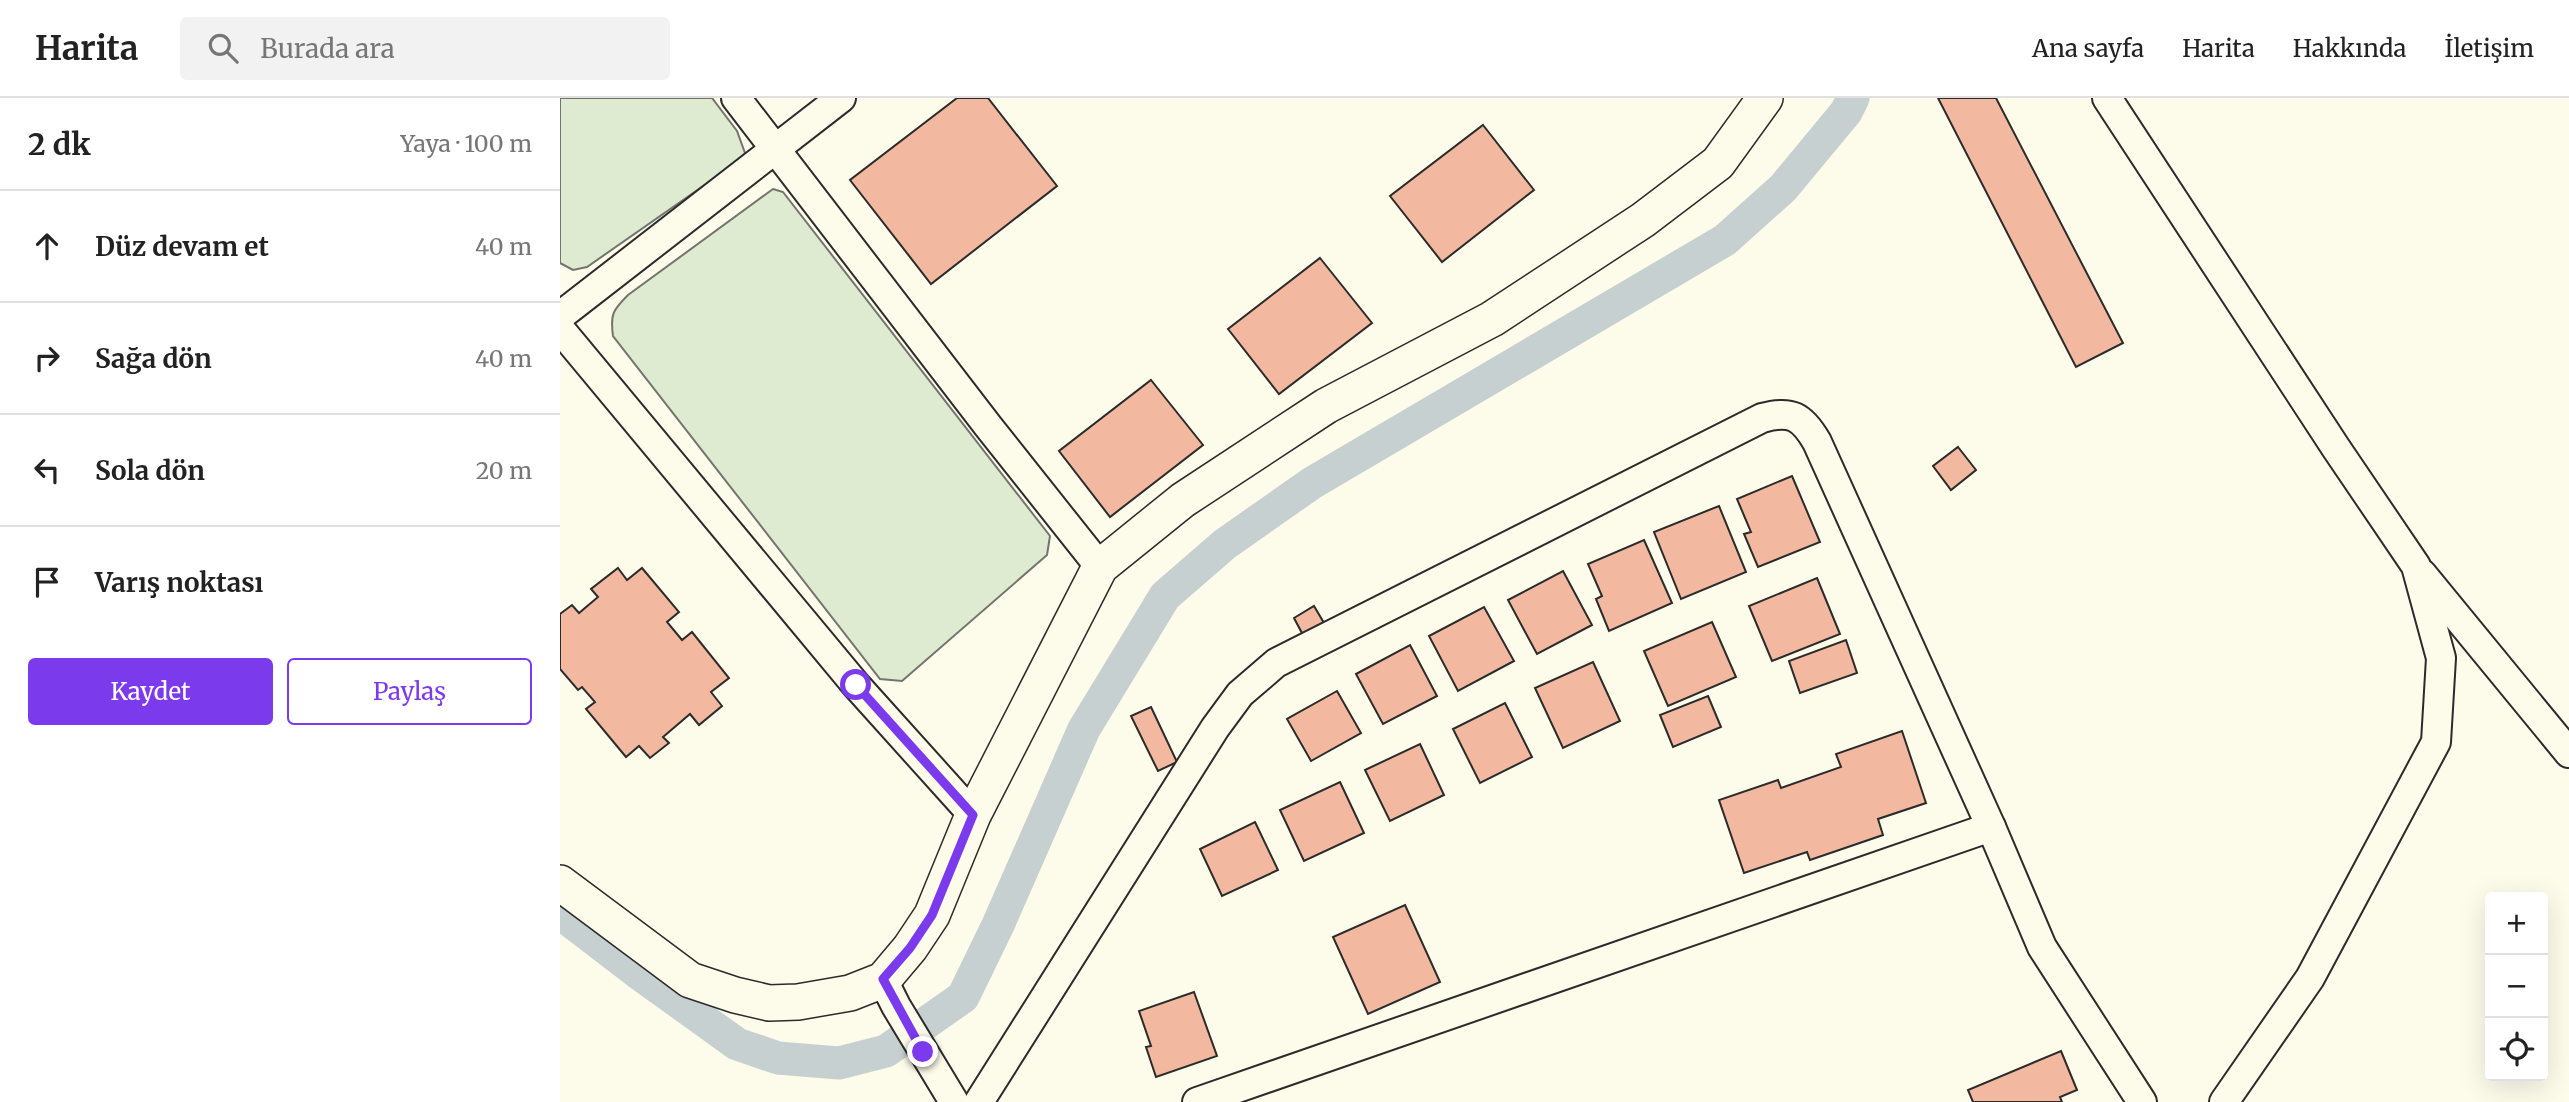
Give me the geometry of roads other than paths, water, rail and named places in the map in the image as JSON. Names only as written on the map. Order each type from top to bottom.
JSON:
[{"type":"street","points":[[736,98],[1100,567]]},
{"type":"street","points":[[560,316],[841,98]]},
{"type":"street","points":[[890,993],[910,948],[932,915],[973,815],[1100,567],[1183,500],[1326,406],[1492,319],[1643,220],[1718,163],[1765,98]]},
{"type":"street","points":[[2107,98],[2336,449],[2416,565],[2569,753]]},
{"type":"street","points":[[560,329],[856,685],[973,815]]},
{"type":"street","points":[[979,1102],[1215,728],[1240,694],[1276,663],[1762,418],[1778,413],[1795,416],[1807,425],[1816,442],[1992,827],[2042,947],[2142,1102]]},
{"type":"street","points":[[2224,1102],[2310,978],[2436,742],[2441,658],[2416,565]]},
{"type":"street","points":[[1197,1102],[1992,827]]},
{"type":"street","points":[[560,883],[690,980],[735,995],[769,1003],[798,1002],[850,993],[890,993]]},
{"type":"street","points":[[890,993],[954,1102]]},
{"type":"waterway","points":[[560,913],[737,1044],[778,1058],[839,1063],[886,1051],[963,997],[998,925],[1084,729],[1165,596],[1225,544],[1312,483],[1725,240],[1783,188],[1846,112],[1853,98]]}]
